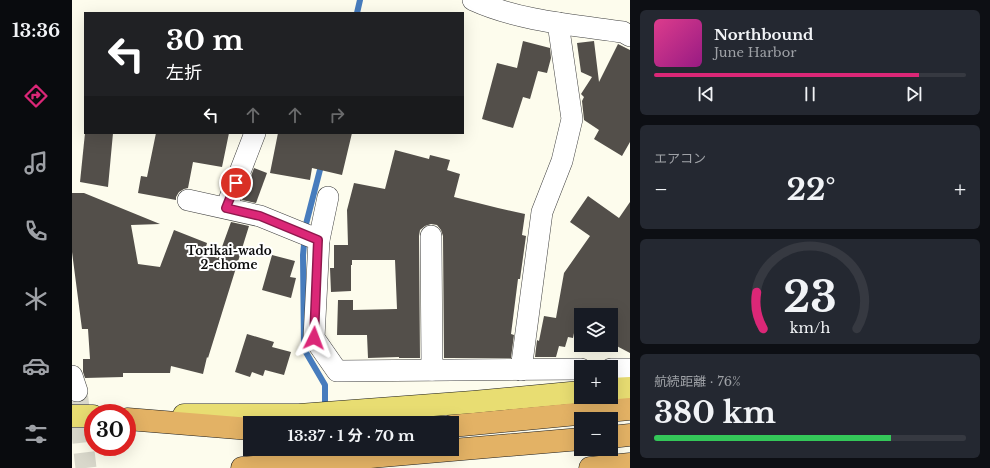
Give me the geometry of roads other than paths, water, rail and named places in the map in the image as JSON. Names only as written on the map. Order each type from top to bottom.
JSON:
[{"type":"highway","points":[[459,425],[630,409]]},
{"type":"highway","points":[[136,418],[243,428]]},
{"type":"highway","points":[[618,436],[630,435]]},
{"type":"highway","points":[[242,468],[574,440]]},
{"type":"highway","points":[[590,468],[630,464]]},
{"type":"main road","points":[[618,389],[630,388]]},
{"type":"main road","points":[[136,417],[299,415],[574,393]]},
{"type":"main road","points":[[72,416],[84,416]]},
{"type":"street","points":[[473,0],[491,8],[558,23],[623,32],[630,36]]},
{"type":"street","points":[[521,370],[542,212],[562,161],[572,119],[558,23]]},
{"type":"street","points":[[226,208],[255,134]]},
{"type":"street","points":[[328,197],[318,240],[314,338],[337,371],[574,369]]},
{"type":"street","points":[[188,200],[260,216],[318,240]]},
{"type":"street","points":[[431,236],[432,370]]},
{"type":"street","points":[[618,369],[630,368]]},
{"type":"waterway","points":[[357,12],[360,0]]},
{"type":"waterway","points":[[322,162],[306,224],[303,255],[304,349],[325,385],[325,409]]},
{"type":"tunnel","points":[[77,391],[86,468]]},
{"type":"district","name":"Torikai-wado 2-chome","points":[[229,258]]}]
